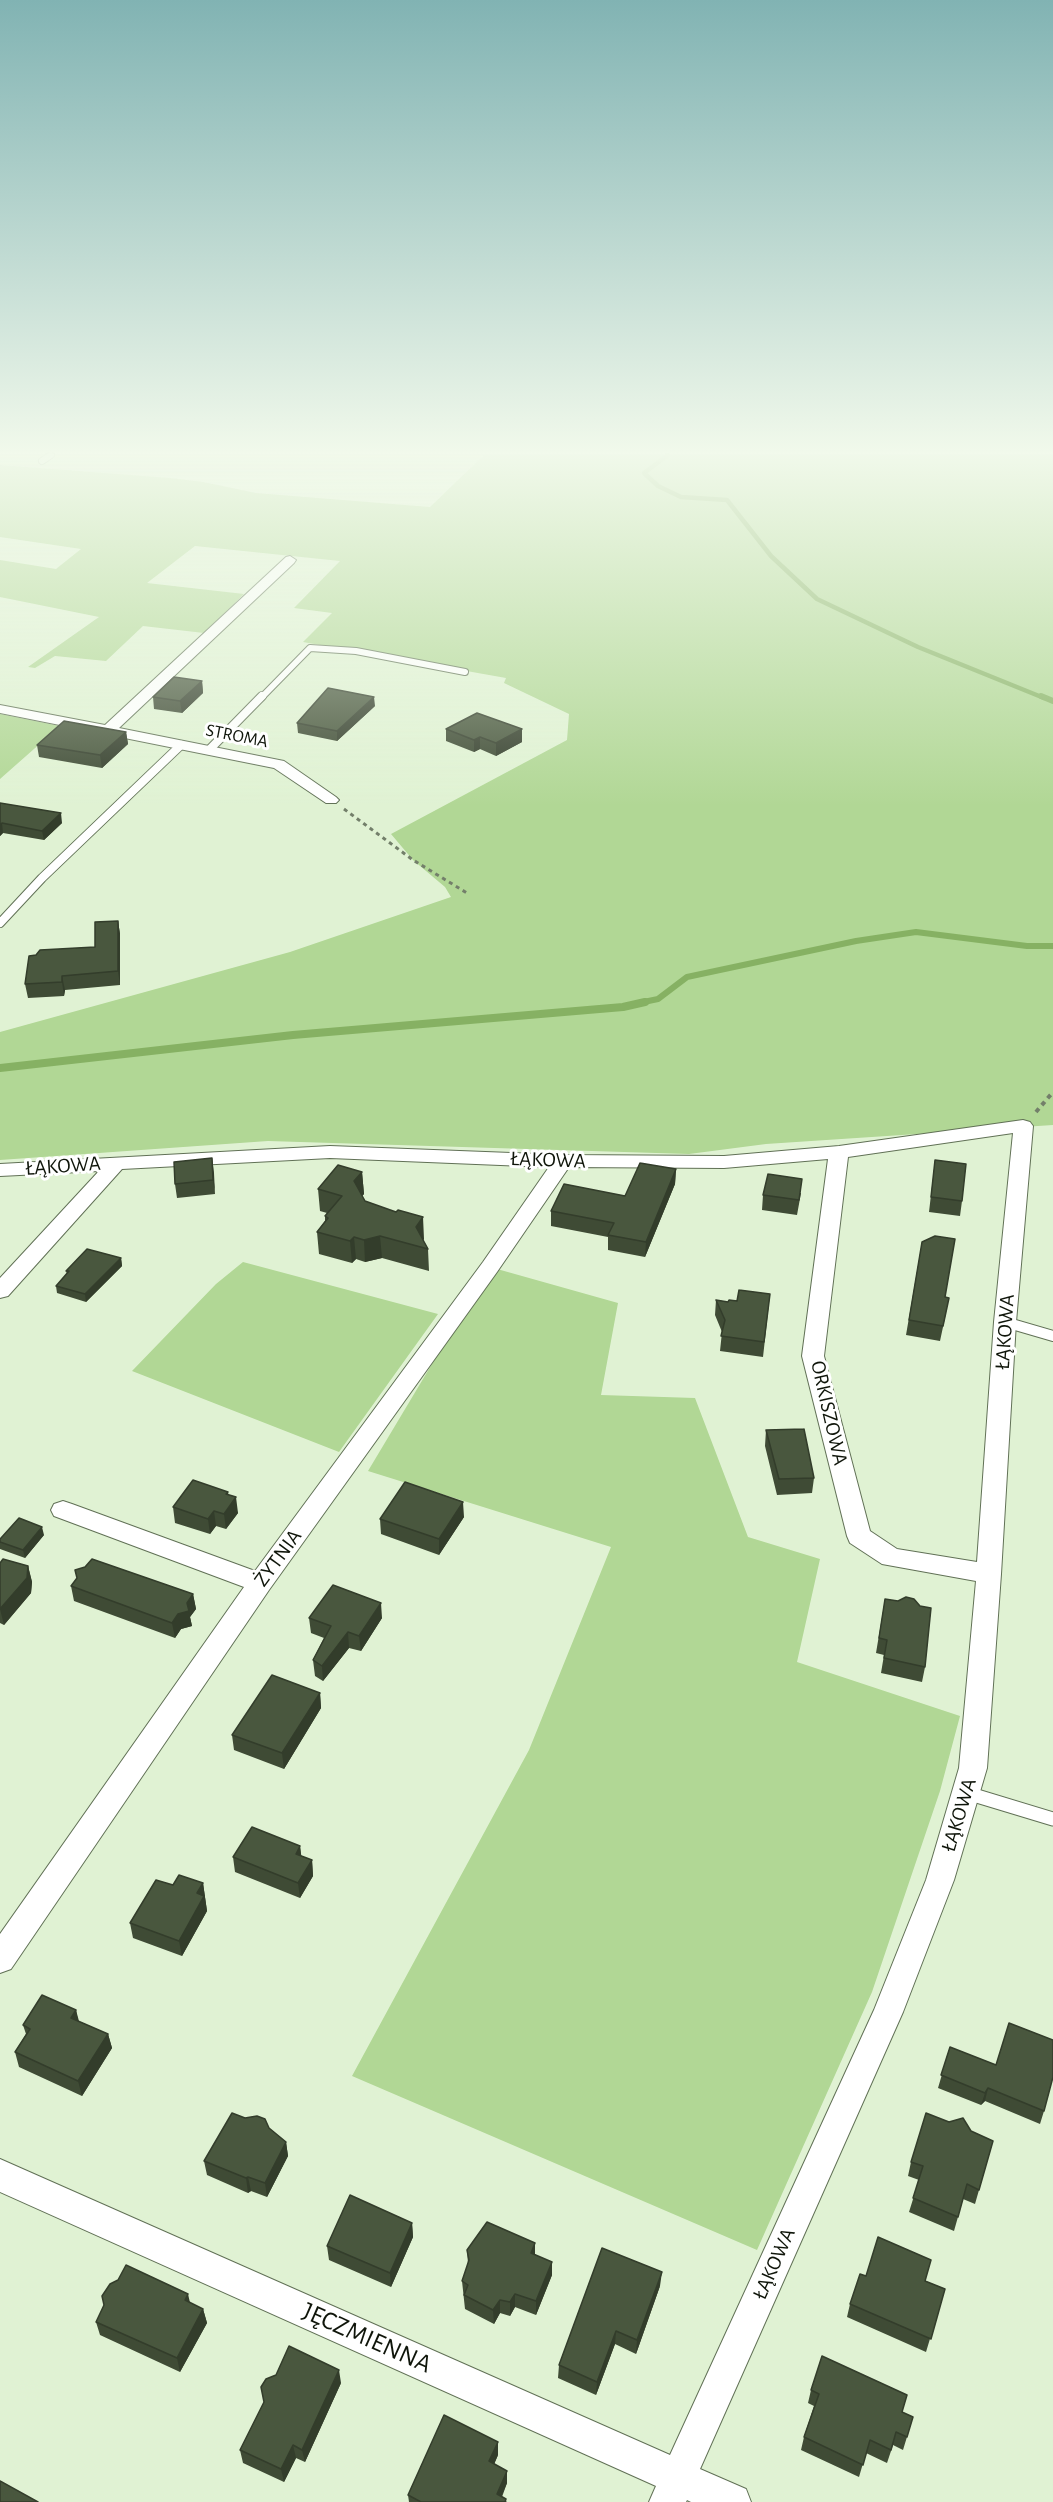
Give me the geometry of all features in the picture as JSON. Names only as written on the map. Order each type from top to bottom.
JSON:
[{"type":"street","points":[[109,730],[277,572]]},
{"type":"street","name":"STROMA","points":[[0,709],[279,764],[331,800]]},
{"type":"street","name":"ŁĄKOWA","points":[[0,1170],[330,1152],[563,1161],[724,1162],[839,1152],[1023,1126],[1005,1322],[989,1574],[973,1768],[940,1880],[888,2012],[673,2489]]},
{"type":"street","name":"ORKISZOWA","points":[[839,1152],[813,1356],[859,1536],[891,1557],[989,1574]]},
{"type":"street","name":"ŻYTNIA","points":[[0,1959],[260,1582],[490,1267],[563,1161]]},
{"type":"street","points":[[0,1291],[118,1162]]},
{"type":"street","points":[[63,1510],[260,1582]]},
{"type":"street","name":"JĘCZMIENNA","points":[[0,2175],[673,2489],[733,2502]]},
{"type":"lane","points":[[209,750],[310,648],[356,651],[465,672]]},
{"type":"lane","points":[[0,923],[42,878],[181,745]]},
{"type":"lane","points":[[1005,1322],[1053,1336]]},
{"type":"lane","points":[[966,1792],[1053,1819]]},
{"type":"path","points":[[331,800],[413,860],[467,893]]},
{"type":"path","points":[[1023,1126],[1053,1092]]},
{"type":"green space","points":[[0,572],[162,572],[147,583],[244,594],[204,633],[143,626],[106,661],[55,656],[35,668],[28,667],[99,617],[0,597]]},
{"type":"green space","points":[[329,572],[1053,572],[1053,1125],[766,1144],[689,1154],[268,1141],[0,1160],[0,1032],[290,952],[451,897],[445,887],[413,860],[391,834],[567,740],[569,714],[504,683],[506,678],[303,642],[332,613],[294,608]]},
{"type":"green space","points":[[0,714],[60,726],[0,779]]},
{"type":"green space","points":[[243,1262],[438,1314],[339,1452],[132,1371],[216,1284]]},
{"type":"green space","points":[[490,1267],[618,1303],[601,1395],[695,1398],[748,1537],[820,1559],[797,1662],[960,1716],[940,1791],[872,1992],[757,2250],[352,2076],[529,1750],[611,1547],[368,1471]]},
{"type":"building","points":[[174,677],[202,681],[180,701],[153,697]]},
{"type":"building","points":[[328,688],[374,697],[337,731],[297,723]]},
{"type":"building","points":[[477,713],[522,729],[496,743],[480,737],[474,740],[446,729]]},
{"type":"building","points":[[64,721],[126,732],[100,755],[37,745]]},
{"type":"building","points":[[0,803],[61,813],[42,831],[2,823],[0,825]]},
{"type":"building","points":[[118,921],[118,971],[62,976],[62,982],[25,984],[29,956],[36,955],[40,950],[95,947],[95,922]]},
{"type":"building","points":[[212,1158],[213,1180],[175,1184],[174,1162]]},
{"type":"building","points":[[935,1160],[966,1164],[962,1201],[931,1197]]},
{"type":"building","points":[[640,1163],[676,1169],[646,1242],[608,1235],[614,1223],[551,1211],[564,1184],[625,1196]]},
{"type":"building","points":[[338,1165],[362,1172],[354,1181],[365,1201],[396,1212],[398,1210],[423,1217],[416,1227],[428,1249],[380,1236],[364,1240],[354,1237],[350,1241],[317,1232],[328,1218],[325,1216],[342,1196],[318,1189]]},
{"type":"building","points":[[768,1174],[802,1179],[799,1200],[763,1195]]},
{"type":"building","points":[[935,1236],[955,1239],[945,1297],[949,1298],[943,1326],[909,1320],[922,1242]]},
{"type":"building","points":[[87,1249],[121,1258],[85,1294],[56,1286],[69,1271],[66,1271]]},
{"type":"building","points":[[739,1290],[770,1294],[764,1342],[721,1336],[725,1320],[716,1300],[737,1301]]},
{"type":"building","points":[[804,1429],[814,1478],[779,1479],[766,1430]]},
{"type":"building","points":[[193,1480],[236,1497],[224,1514],[214,1511],[208,1519],[173,1507]]},
{"type":"building","points":[[405,1482],[463,1502],[439,1539],[380,1519]]},
{"type":"building","points":[[19,1518],[42,1527],[23,1550],[0,1542],[0,1539]]},
{"type":"building","points":[[3,1559],[28,1566],[27,1578],[0,1609],[0,1563]]},
{"type":"building","points":[[92,1559],[193,1594],[187,1603],[189,1611],[178,1614],[172,1623],[71,1586],[77,1578],[75,1570],[85,1567]]},
{"type":"building","points":[[333,1585],[381,1603],[359,1636],[348,1632],[322,1666],[313,1660],[331,1626],[309,1618]]},
{"type":"building","points":[[906,1597],[914,1599],[920,1606],[931,1608],[925,1667],[884,1658],[887,1640],[879,1638],[885,1599],[898,1601]]},
{"type":"building","points":[[272,1675],[320,1693],[282,1753],[232,1735]]},
{"type":"building","points":[[252,1827],[300,1846],[296,1854],[312,1860],[298,1883],[233,1857]]},
{"type":"building","points":[[179,1875],[203,1883],[197,1893],[204,1896],[179,1941],[130,1923],[156,1880],[173,1885]]},
{"type":"building","points":[[42,1995],[76,2010],[71,2018],[108,2034],[78,2081],[15,2052],[30,2029],[23,2025]]},
{"type":"building","points":[[1009,2023],[1053,2040],[1053,2077],[1044,2111],[988,2088],[985,2093],[941,2075],[950,2047],[996,2065]]},
{"type":"building","points":[[232,2113],[245,2118],[257,2116],[265,2119],[269,2128],[286,2142],[265,2183],[204,2161]]},
{"type":"building","points":[[926,2113],[949,2122],[963,2118],[971,2131],[993,2141],[979,2190],[967,2184],[958,2217],[913,2198],[923,2166],[911,2162]]},
{"type":"building","points":[[350,2195],[412,2223],[390,2273],[327,2246]]},
{"type":"building","points":[[487,2222],[535,2243],[531,2253],[552,2262],[536,2301],[515,2294],[510,2302],[500,2300],[493,2310],[464,2295],[468,2285],[462,2281],[469,2260],[467,2250]]},
{"type":"building","points":[[878,2237],[931,2260],[925,2281],[945,2289],[931,2339],[850,2304],[860,2274],[866,2276]]},
{"type":"building","points":[[602,2248],[662,2272],[637,2340],[616,2331],[597,2382],[559,2365]]},
{"type":"building","points":[[126,2265],[188,2294],[185,2300],[203,2309],[177,2358],[96,2322],[104,2305],[102,2296],[110,2284],[118,2280]]},
{"type":"building","points":[[289,2346],[339,2370],[302,2450],[293,2445],[281,2469],[240,2450],[264,2402],[261,2387],[266,2379],[276,2375]]},
{"type":"building","points":[[822,2356],[907,2395],[902,2412],[913,2417],[907,2437],[896,2432],[891,2450],[870,2440],[863,2465],[804,2437],[819,2394],[811,2390]]},
{"type":"building","points":[[444,2415],[498,2442],[489,2461],[507,2471],[497,2494],[506,2499],[505,2502],[421,2502],[408,2495]]},
{"type":"building","points":[[0,2481],[38,2502],[0,2502]]},
{"type":"waterway","points":[[788,572],[817,599],[918,647],[1044,698]]},
{"type":"waterway","points":[[1041,696],[1053,701]]},
{"type":"waterway","points":[[639,1003],[658,999],[687,977],[856,941],[916,932],[1027,946],[1053,946]]},
{"type":"waterway","points":[[0,1068],[293,1035],[623,1007],[645,1002]]}]
